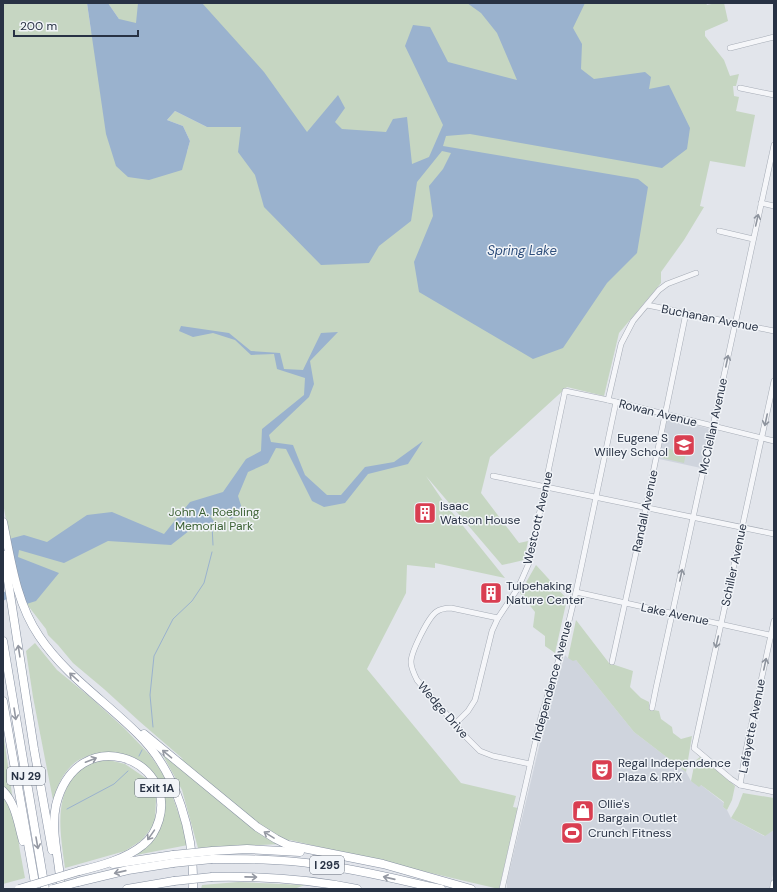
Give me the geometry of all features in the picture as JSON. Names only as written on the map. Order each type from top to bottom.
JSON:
[{"type":"highway","points":[[3,522],[17,588],[24,609],[47,648],[57,660],[139,735],[154,753],[174,789],[184,816],[190,840],[194,873],[193,889]]},
{"type":"highway","name":"NJ 29","points":[[3,546],[23,674],[58,873]]},
{"type":"highway","name":"NJ 29","points":[[3,641],[45,889]]},
{"type":"highway","points":[[3,701],[36,889]]},
{"type":"highway","points":[[103,702],[265,833],[288,845],[383,864],[471,889]]},
{"type":"highway","name":"Exit 1A","points":[[60,889],[54,823],[56,806],[63,786],[74,770],[86,761],[100,757],[115,756],[130,760],[143,768],[154,781],[161,803],[160,817],[156,828],[143,845],[130,853],[91,868]]},
{"type":"highway","points":[[3,791],[13,807],[34,878]]},
{"type":"highway","points":[[19,889],[91,868],[173,854],[212,855],[260,850],[332,854]]},
{"type":"highway","name":"I 295","points":[[53,889],[128,870],[212,855],[314,864],[357,871],[441,889]]},
{"type":"highway","name":"I 295","points":[[127,889],[174,881],[212,877],[283,878],[357,889]]},
{"type":"main road","points":[[773,889],[774,883]]},
{"type":"street","points":[[730,48],[774,37]]},
{"type":"street","points":[[740,88],[774,96]]},
{"type":"street","name":"McClellan Avenue","points":[[652,708],[774,145]]},
{"type":"street","points":[[761,203],[774,206]]},
{"type":"street","points":[[719,232],[753,239]]},
{"type":"street","points":[[608,400],[623,340],[633,321],[659,290],[666,284],[696,273]]},
{"type":"street","name":"Buchanan Avenue","points":[[647,305],[774,331]]},
{"type":"street","name":"Randall Avenue","points":[[612,662],[666,414],[686,313]]},
{"type":"street","name":"Schiller Avenue","points":[[740,785],[694,748],[774,381]]},
{"type":"street","name":"Rowan Avenue","points":[[566,391],[774,441]]},
{"type":"street","name":"Westcott Avenue","points":[[456,724],[468,711],[475,700],[489,642],[498,618],[518,588],[526,570],[546,487],[566,391]]},
{"type":"street","name":"Independence Avenue","points":[[502,888],[543,708],[563,646],[576,592],[616,402]]},
{"type":"street","points":[[494,476],[774,534]]},
{"type":"street","name":"Lake Avenue","points":[[576,592],[772,635]]},
{"type":"street","name":"Wedge Drive","points":[[498,618],[451,608],[439,610],[433,615],[413,651],[411,662],[412,669],[417,680],[467,738],[480,750],[493,756],[530,764]]},
{"type":"street","name":"Lafayette Avenue","points":[[740,785],[746,750],[774,621]]},
{"type":"street","points":[[740,785],[774,792]]},
{"type":"shaded area","name":"Eugene S Willey School","points":[[669,418],[710,429],[701,468],[659,459],[667,420]]},
{"type":"shaded area","points":[[565,655],[568,658],[576,660],[634,732],[686,772],[691,781],[701,785],[724,803],[723,807],[727,810],[731,818],[764,836],[774,830],[774,870],[770,889],[507,889],[507,881],[544,726]]},
{"type":"green space","name":"John A. Roebling Memorial Park","points":[[3,3],[87,3],[91,31],[187,152],[190,141],[183,126],[167,120],[175,111],[207,127],[119,19],[108,3],[706,3],[707,5],[724,3],[728,21],[705,31],[705,36],[724,60],[730,76],[739,74],[736,86],[733,86],[734,96],[739,97],[736,111],[755,115],[745,167],[710,161],[700,206],[704,207],[684,240],[661,272],[661,283],[619,333],[604,396],[567,387],[490,457],[481,493],[519,543],[528,541],[524,560],[502,565],[426,476],[443,501],[505,578],[435,563],[435,568],[407,565],[406,593],[367,669],[461,783],[516,796],[513,807],[518,808],[499,889],[290,840],[282,844],[198,848],[182,790],[160,750],[183,759],[73,663],[48,635],[46,629],[29,607],[27,603],[34,601],[18,557],[14,538],[9,539],[3,502]]},
{"type":"green space","points":[[665,448],[686,453],[684,463],[662,458]]},
{"type":"green space","points":[[536,565],[567,599],[555,653],[545,646],[545,636],[533,627],[535,612],[520,593]]},
{"type":"green space","points":[[576,620],[609,663],[633,671],[630,687],[641,698],[649,702],[649,709],[659,711],[661,719],[672,727],[673,733],[681,739],[692,736],[686,772],[634,732],[576,660],[573,661],[568,658]]},
{"type":"green space","points":[[35,643],[57,670],[124,728],[150,755],[166,778],[185,832],[188,845],[136,855],[159,832],[162,824],[164,802],[160,786],[152,772],[140,761],[130,756],[116,753],[102,753],[87,756],[77,761],[68,769],[53,800],[33,697],[26,651]]},
{"type":"green space","points":[[3,731],[25,878],[3,884]]},
{"type":"green space","points":[[700,757],[705,759],[735,786],[732,800],[727,810],[723,807],[724,802],[701,785],[699,787],[691,781],[695,761]]},
{"type":"green space","points":[[109,760],[125,764],[150,781],[156,798],[155,823],[142,840],[125,851],[65,868],[60,819],[64,795],[69,784],[84,766],[94,761]]},
{"type":"green space","points":[[743,793],[774,798],[774,830],[765,836],[731,818]]},
{"type":"green space","points":[[238,882],[305,885],[294,889],[201,889],[202,885]]},
{"type":"water","name":"Spring Lake","points":[[87,3],[108,3],[119,19],[136,23],[138,3],[202,3],[264,72],[307,132],[338,95],[345,108],[335,122],[342,129],[386,132],[393,119],[407,117],[412,164],[429,157],[443,125],[405,46],[413,25],[430,27],[448,62],[517,80],[497,33],[481,13],[467,3],[585,3],[573,28],[582,44],[581,69],[594,79],[645,72],[651,77],[649,89],[669,85],[690,128],[687,149],[662,168],[470,134],[446,136],[443,146],[638,179],[648,187],[637,253],[607,283],[563,348],[533,359],[419,292],[414,262],[433,216],[429,186],[443,169],[451,153],[442,151],[417,182],[411,221],[379,246],[369,263],[321,265],[264,207],[255,175],[238,152],[241,127],[207,127],[175,111],[167,120],[183,126],[190,141],[182,170],[149,180],[128,177],[116,166],[106,134]]},
{"type":"water","points":[[181,326],[229,333],[251,351],[280,353],[284,369],[303,370],[321,333],[338,332],[310,361],[314,384],[309,397],[269,435],[271,442],[293,445],[305,475],[327,495],[341,495],[365,467],[394,462],[423,441],[408,464],[368,474],[345,503],[324,507],[312,501],[286,449],[276,448],[268,463],[248,472],[238,496],[244,515],[230,519],[226,509],[218,510],[210,516],[217,525],[194,527],[171,545],[108,541],[64,563],[19,550],[18,557],[59,573],[36,601],[20,606],[9,539],[24,535],[47,542],[87,515],[112,512],[164,534],[190,502],[223,492],[246,459],[261,451],[262,429],[304,395],[305,378],[277,369],[274,354],[251,355],[235,340],[213,333],[193,337],[179,331]]},
{"type":"waterway","points":[[212,525],[213,545]]},
{"type":"waterway","points":[[153,727],[150,695],[154,656],[173,619],[192,601],[204,583],[212,552]]},
{"type":"waterway","points":[[3,597],[14,590]]},
{"type":"waterway","points":[[139,756],[142,750]]},
{"type":"waterway","points":[[67,809],[114,784],[128,771]]},
{"type":"place","name":"Eugene S Willey School","points":[[684,445]]},
{"type":"place","name":"Isaac Watson House","points":[[425,513]]},
{"type":"place","name":"Tulpehaking Nature Center","points":[[491,593]]},
{"type":"place","name":"Regal Independence Plaza & RPX","points":[[602,770]]},
{"type":"place","name":"Ollie's Bargain Outlet","points":[[583,811]]},
{"type":"place","name":"Crunch Fitness","points":[[572,833]]}]
